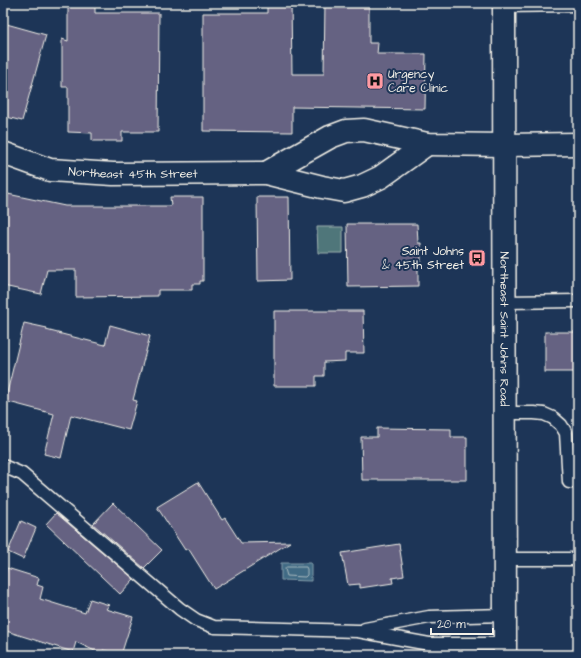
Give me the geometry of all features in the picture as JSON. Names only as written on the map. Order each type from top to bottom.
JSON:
[{"type":"street","name":"Northeast Saint Johns Road","points":[[504,5],[505,649]]},
{"type":"street","name":"Northeast 45th Street","points":[[266,173],[330,137],[346,131],[364,130],[427,144],[504,146],[578,144]]},
{"type":"street","name":"Northeast 45th Street","points":[[3,153],[50,170],[113,174],[266,173],[344,191],[362,186],[381,177],[427,144]]},
{"type":"lane","points":[[504,5],[578,5]]},
{"type":"lane","points":[[504,302],[578,301]]},
{"type":"lane","points":[[505,413],[534,412],[544,414],[553,418],[561,425],[566,433],[569,482],[578,482]]},
{"type":"lane","points":[[3,466],[22,474],[180,609],[196,620],[214,627],[358,631],[429,644],[505,649]]},
{"type":"lane","points":[[505,559],[578,559]]},
{"type":"lane","points":[[358,631],[429,617],[505,615]]},
{"type":"green space","points":[[317,227],[343,227],[343,253],[318,253]]},
{"type":"water","points":[[281,563],[311,563],[311,581],[281,580]]},
{"type":"building","points":[[68,3],[95,3],[95,13],[159,13],[158,132],[122,132],[122,141],[92,141],[92,133],[68,132],[68,87],[62,87],[62,39],[68,41]]},
{"type":"building","points":[[267,3],[291,3],[292,74],[324,74],[325,3],[369,3],[369,43],[378,43],[377,54],[426,54],[425,109],[292,107],[292,132],[203,131],[203,13],[267,13]]},
{"type":"building","points":[[3,23],[46,35],[22,121],[3,116]]},
{"type":"building","points":[[3,193],[65,206],[171,206],[170,197],[203,197],[203,281],[200,281],[200,284],[192,284],[192,290],[158,290],[158,296],[76,297],[76,270],[47,270],[41,294],[3,286]]},
{"type":"building","points":[[257,197],[289,197],[290,280],[258,281]]},
{"type":"building","points":[[347,224],[417,224],[418,243],[421,243],[421,266],[418,266],[418,286],[348,287]]},
{"type":"building","points":[[274,311],[363,311],[364,353],[345,353],[345,361],[324,362],[324,376],[316,376],[316,386],[274,386]]},
{"type":"building","points":[[24,323],[47,328],[46,330],[105,345],[110,325],[150,336],[133,400],[137,401],[129,430],[71,415],[61,458],[44,454],[54,414],[5,401]]},
{"type":"building","points":[[545,332],[578,332],[578,372],[545,372]]},
{"type":"building","points":[[377,428],[451,429],[451,437],[467,437],[467,480],[362,480],[361,437],[377,437]]},
{"type":"building","points":[[198,482],[222,520],[225,518],[241,543],[290,542],[214,589],[188,548],[185,550],[157,507]]},
{"type":"building","points":[[113,503],[162,550],[144,568],[93,524]]},
{"type":"building","points":[[56,513],[134,579],[120,594],[46,524]]},
{"type":"building","points":[[21,521],[36,528],[23,559],[8,552]]},
{"type":"building","points":[[399,544],[404,576],[392,578],[393,583],[360,588],[360,584],[348,585],[342,553]]},
{"type":"building","points":[[7,568],[39,578],[37,585],[43,587],[40,599],[85,613],[90,599],[109,605],[106,609],[133,617],[121,655],[103,650],[101,654],[76,642],[73,652],[3,630],[3,582]]},
{"type":"place","name":"Urgency Care Clinic","points":[[375,81]]},
{"type":"place","name":"Saint Johns & 45th Street","points":[[477,258]]}]
